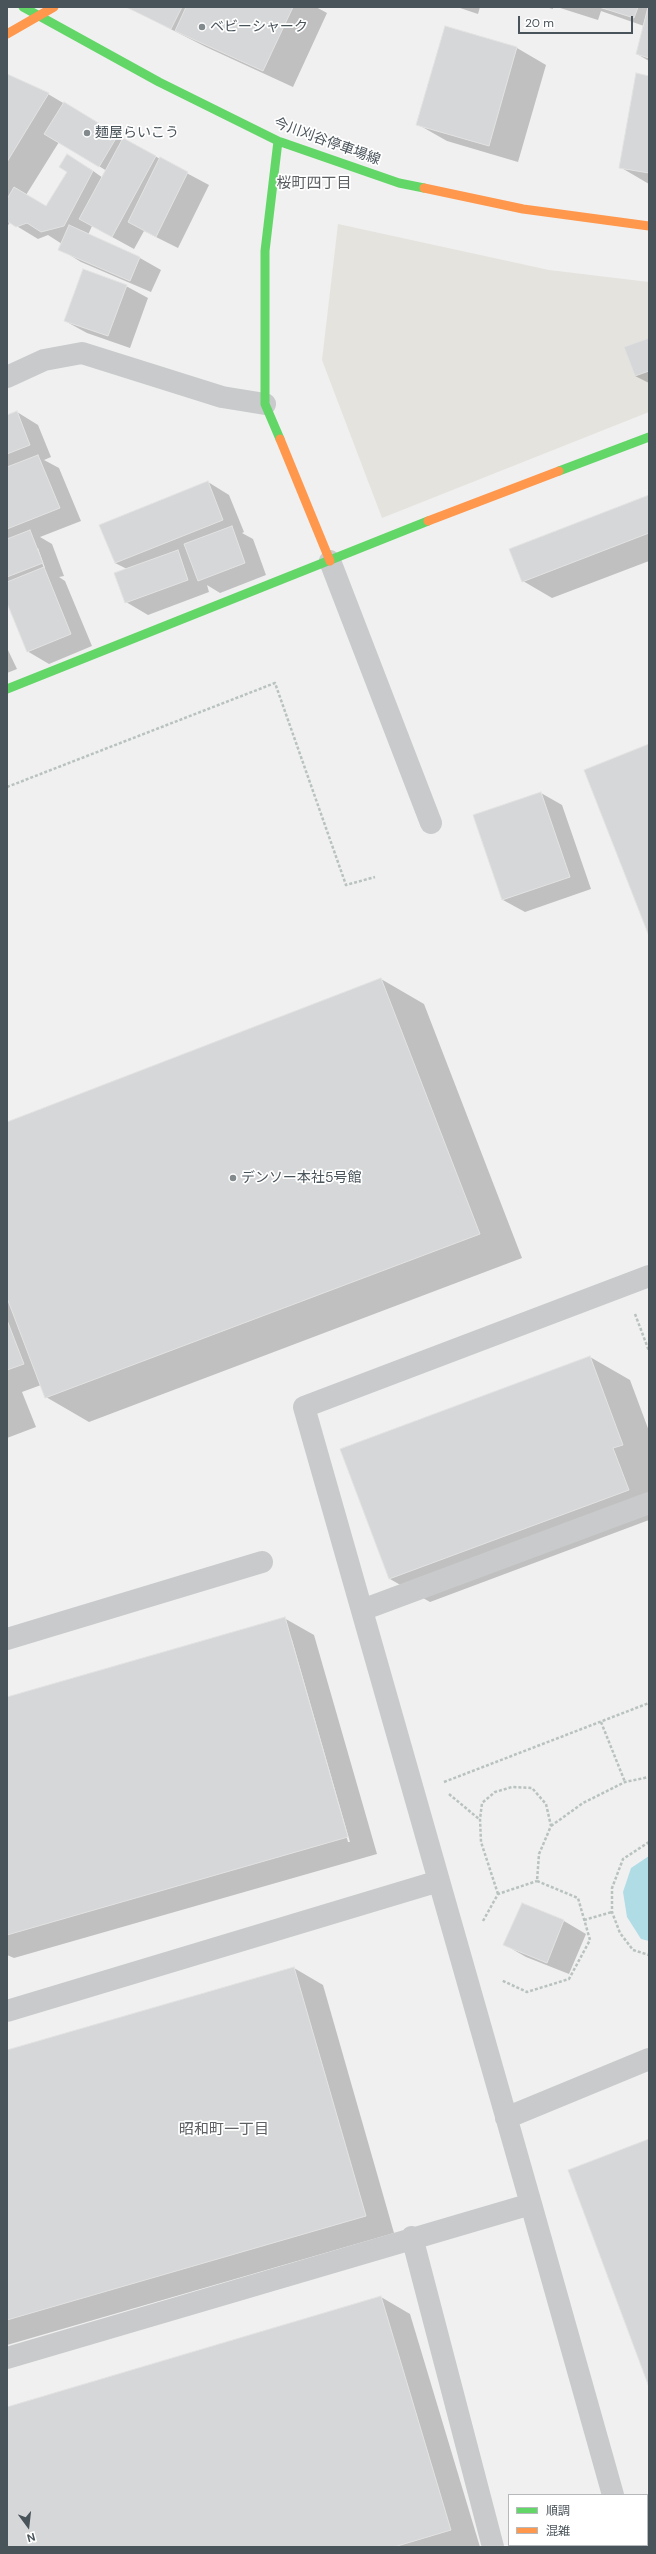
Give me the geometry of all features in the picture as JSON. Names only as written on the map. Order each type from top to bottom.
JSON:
[{"type":"street","name":"今川刈谷停車場線","points":[[23,7],[37,17],[159,82],[278,141],[399,183],[523,209],[649,226]]},
{"type":"street","points":[[7,34],[54,7]]},
{"type":"street","points":[[278,141],[264,251],[265,404],[330,561],[431,823]]},
{"type":"street","points":[[7,377],[44,360],[82,352],[222,397],[265,404]]},
{"type":"street","points":[[7,689],[649,437]]},
{"type":"street","points":[[613,2494],[304,1407],[649,1276]]},
{"type":"street","points":[[362,1610],[649,1503]]},
{"type":"street","points":[[7,1639],[262,1562]]},
{"type":"street","points":[[7,2011],[439,1881]]},
{"type":"street","points":[[506,2118],[649,2059]]},
{"type":"street","points":[[7,2358],[531,2204]]},
{"type":"street","points":[[412,2238],[492,2547]]},
{"type":"path","points":[[7,787],[275,683],[346,885],[375,877]]},
{"type":"path","points":[[624,1286],[649,1351]]},
{"type":"path","points":[[414,1794],[649,1703]]},
{"type":"path","points":[[601,1722],[624,1782]]},
{"type":"path","points":[[537,1881],[539,1854],[551,1826],[583,1803],[624,1782],[649,1777]]},
{"type":"path","points":[[436,1785],[480,1819]]},
{"type":"path","points":[[498,1894],[481,1842],[480,1819],[482,1803],[495,1792],[512,1787],[532,1788],[546,1804],[551,1826]]},
{"type":"path","points":[[649,1842],[623,1859],[612,1888],[612,1912],[620,1933],[633,1950],[649,1955]]},
{"type":"path","points":[[480,1927],[498,1894],[537,1881],[578,1898],[590,1940],[569,1979],[527,1992],[495,1977]]},
{"type":"path","points":[[584,1920],[612,1912]]},
{"type":"shaded area","points":[[338,224],[549,270],[649,282],[649,412],[382,518],[322,360]]},
{"type":"water","points":[[649,1856],[649,1941],[641,1939],[627,1917],[623,1892],[631,1868]]},
{"type":"building","points":[[126,7],[182,7],[171,29]]},
{"type":"building","points":[[186,7],[293,7],[263,71],[175,31]]},
{"type":"building","points":[[599,7],[638,7],[634,18]]},
{"type":"building","points":[[649,7],[649,58],[636,54]]},
{"type":"building","points":[[445,26],[517,47],[489,146],[416,125]]},
{"type":"building","points":[[636,73],[649,76],[649,173],[619,168]]},
{"type":"building","points":[[7,74],[49,93],[7,162]]},
{"type":"building","points":[[64,102],[118,135],[99,167],[44,134]]},
{"type":"building","points":[[123,138],[156,156],[112,237],[79,219]]},
{"type":"building","points":[[67,154],[93,171],[64,226],[41,232],[27,223],[16,227],[7,221],[7,199],[14,187],[46,206],[67,172],[59,167]]},
{"type":"building","points":[[160,157],[188,172],[156,237],[128,222]]},
{"type":"building","points":[[69,225],[140,257],[130,281],[58,250]]},
{"type":"building","points":[[83,269],[127,285],[108,336],[64,321]]},
{"type":"building","points":[[649,338],[649,371],[635,376],[624,347]]},
{"type":"building","points":[[17,411],[30,445],[7,454],[7,415]]},
{"type":"building","points":[[38,455],[60,508],[7,529],[7,467]]},
{"type":"building","points":[[208,481],[223,520],[115,563],[99,525]]},
{"type":"building","points":[[649,495],[649,533],[522,582],[509,549]]},
{"type":"building","points":[[232,526],[245,563],[198,581],[184,544]]},
{"type":"building","points":[[30,530],[43,563],[7,577],[7,539]]},
{"type":"building","points":[[178,550],[188,580],[125,603],[114,573]]},
{"type":"building","points":[[44,567],[71,634],[27,652],[7,603],[7,582]]},
{"type":"building","points":[[649,744],[649,936],[584,770]]},
{"type":"building","points":[[541,792],[570,877],[502,900],[473,815]]},
{"type":"building","name":"デンソー本社5号館","points":[[381,978],[480,1234],[45,1398],[7,1298],[7,1122]]},
{"type":"building","points":[[7,1320],[24,1364],[7,1370]]},
{"type":"building","points":[[590,1356],[623,1445],[613,1448],[629,1490],[389,1579],[340,1449]]},
{"type":"building","points":[[285,1617],[348,1837],[7,1935],[7,1697]]},
{"type":"building","points":[[522,1903],[564,1920],[547,1963],[503,1945]]},
{"type":"building","points":[[294,1967],[366,2216],[7,2320],[7,2050]]},
{"type":"building","points":[[649,2139],[649,2387],[568,2170]]},
{"type":"building","points":[[381,2296],[451,2530],[394,2547],[7,2547],[7,2407]]},
{"type":"traffic: fast","points":[[23,7],[159,82],[278,141],[399,183],[424,188]]},
{"type":"traffic: fast","points":[[278,141],[265,251],[265,404],[280,439]]},
{"type":"traffic: fast","points":[[559,471],[649,437]]},
{"type":"traffic: fast","points":[[7,689],[428,521]]},
{"type":"traffic: slow","points":[[7,34],[54,7]]},
{"type":"traffic: slow","points":[[424,188],[523,209],[649,226]]},
{"type":"traffic: slow","points":[[280,439],[330,561]]},
{"type":"traffic: slow","points":[[428,521],[559,471]]},
{"type":"place","name":"ベビーシャーク","points":[[202,27]]},
{"type":"place","name":"麺屋らいこう","points":[[87,133]]},
{"type":"place","name":"デンソー本社5号館","points":[[233,1178]]},
{"type":"district","name":"桜町四丁目","points":[[314,184]]},
{"type":"district","name":"昭和町一丁目","points":[[224,2130]]}]
